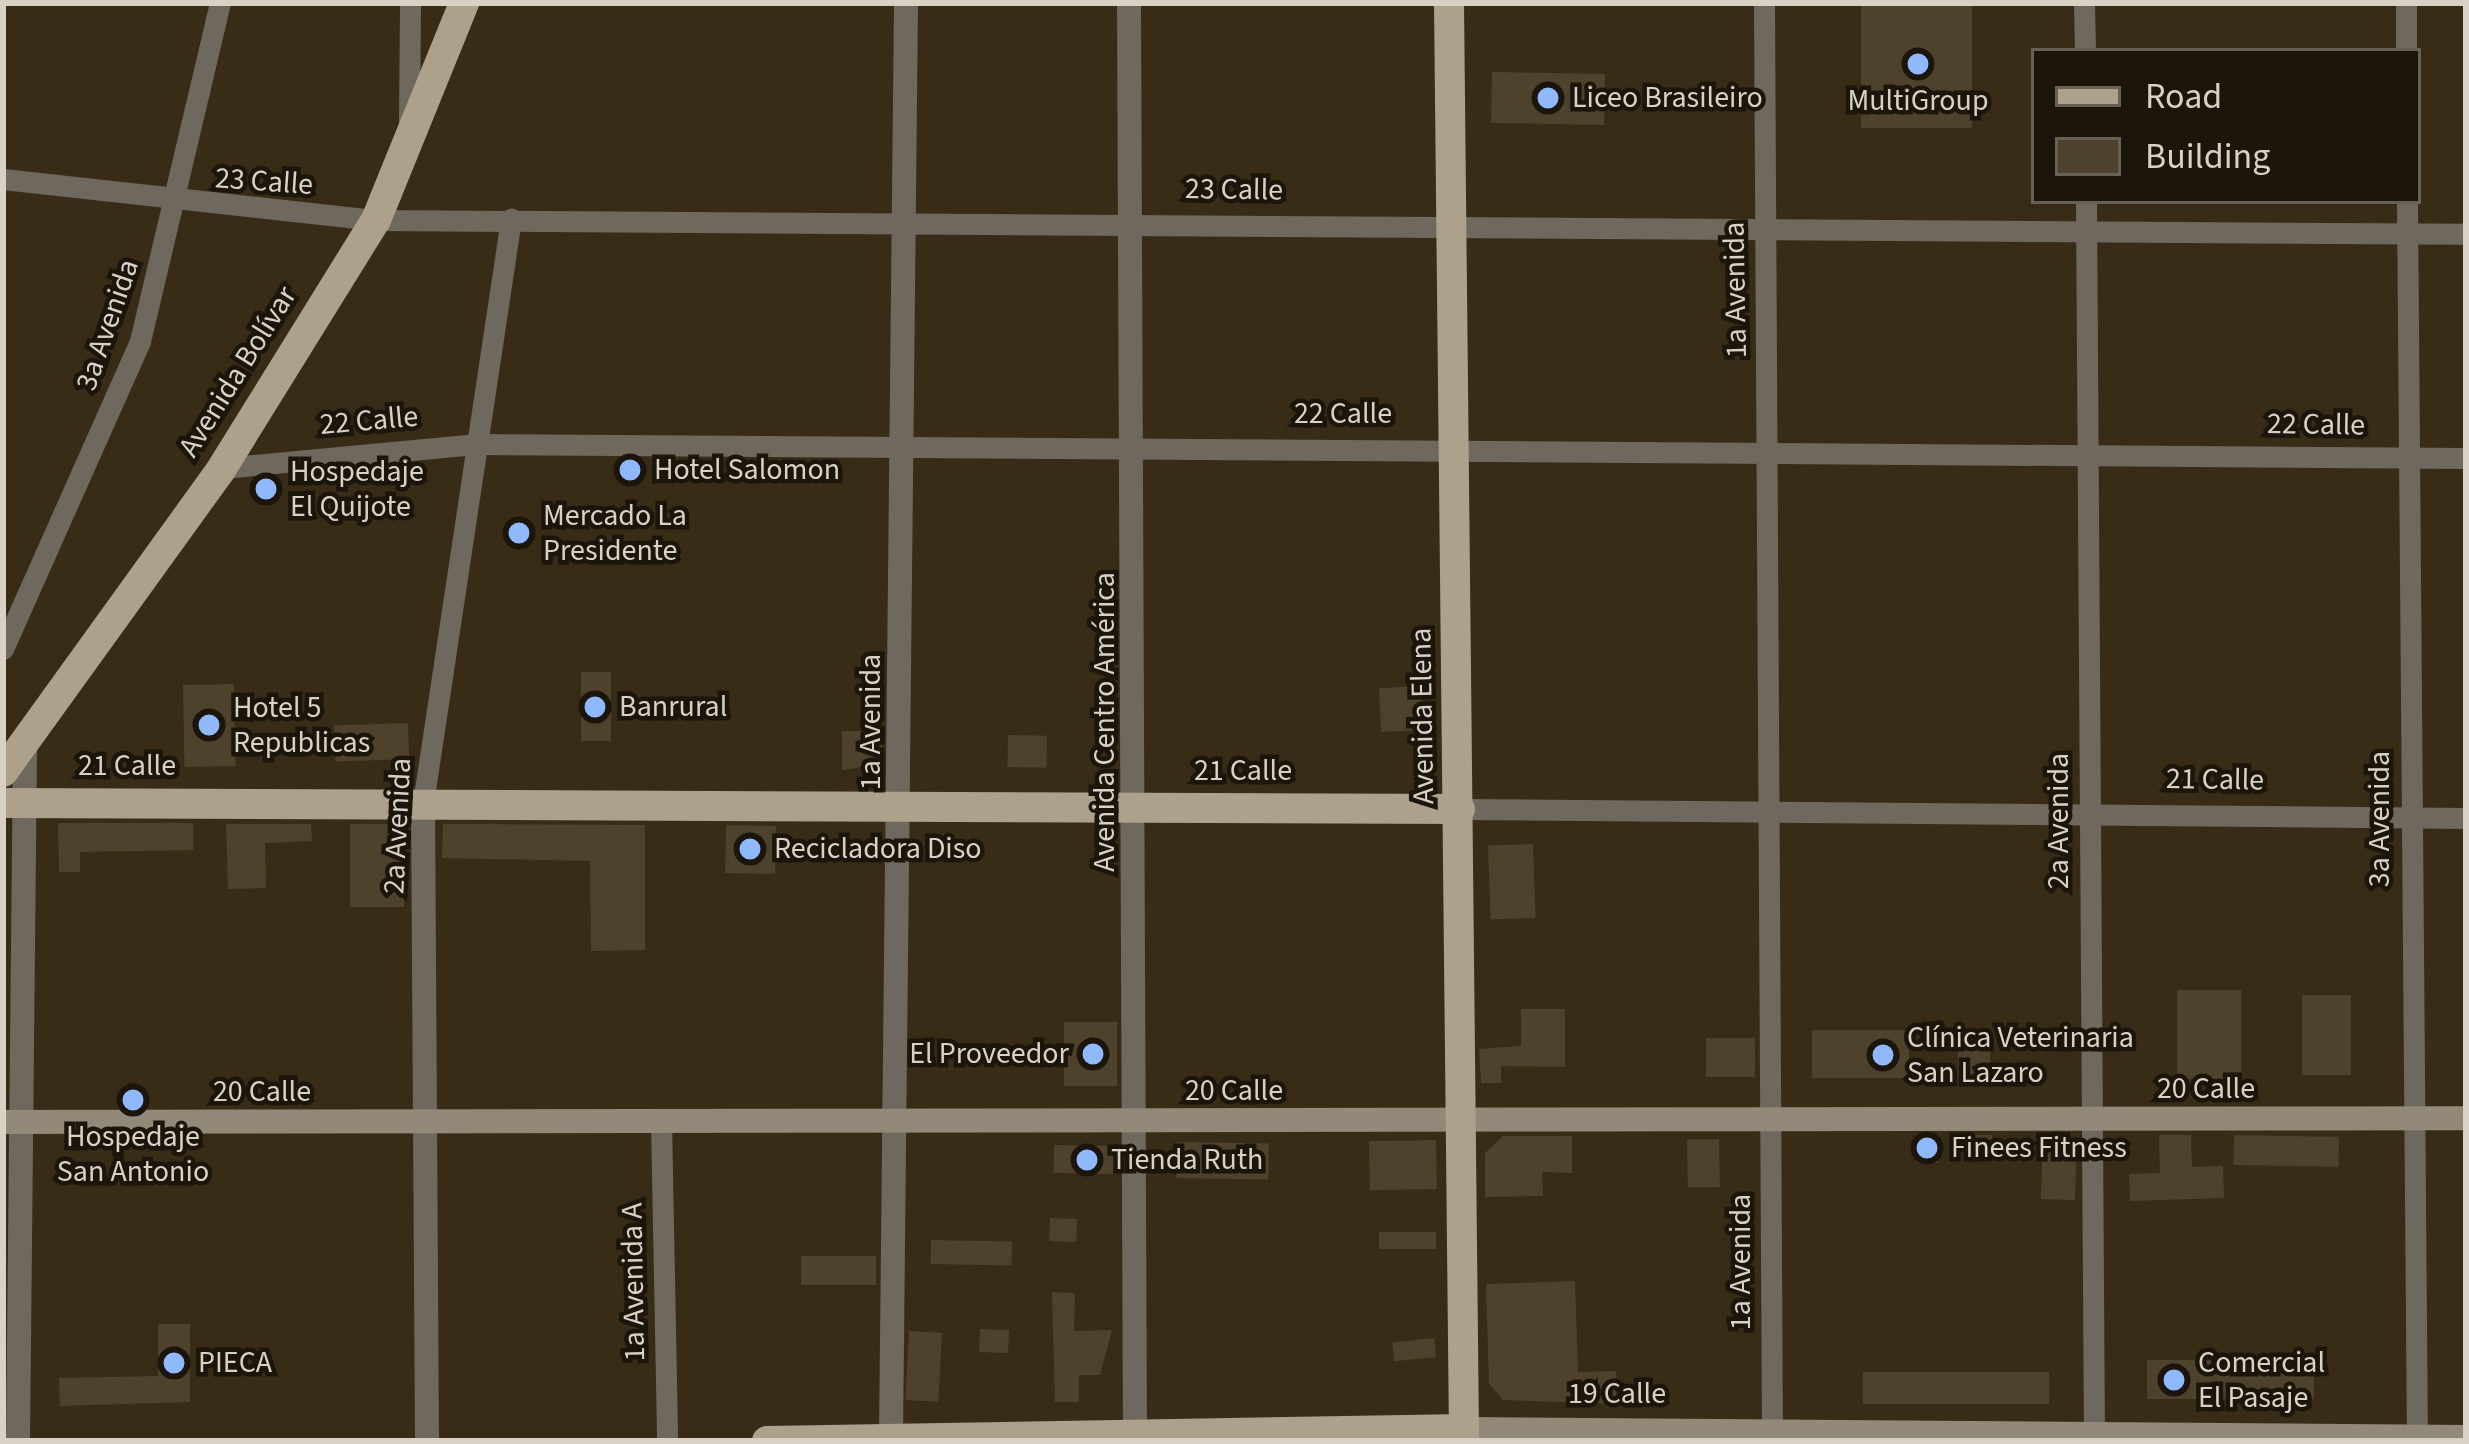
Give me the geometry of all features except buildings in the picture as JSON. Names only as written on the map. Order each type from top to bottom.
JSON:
[{"type":"main road","name":"Avenida Bolívar","points":[[14,763],[222,467],[376,220],[464,3]]},
{"type":"main road","name":"Avenida Elena","points":[[1449,3],[1456,224],[1458,1121],[1471,1437]]},
{"type":"main road","name":"21 Calle","points":[[12,802],[1460,809]]},
{"type":"main road","name":"20 Calle","points":[[12,1122],[2466,1118]]},
{"type":"main road","name":"19 Calle","points":[[766,1441],[2466,1437]]},
{"type":"street","name":"3a Avenida","points":[[4,646],[140,341],[176,206],[220,3]]},
{"type":"street","points":[[409,136],[410,3]]},
{"type":"street","name":"1a Avenida","points":[[891,1438],[906,3]]},
{"type":"street","name":"Avenida Centro América","points":[[1129,3],[1135,442],[1135,1437]]},
{"type":"street","name":"1a Avenida","points":[[1764,3],[1772,1436]]},
{"type":"street","points":[[2084,3],[2085,48]]},
{"type":"street","points":[[2406,3],[2406,48]]},
{"type":"street","name":"23 Calle","points":[[3,179],[176,206],[376,220],[1134,219],[1765,230],[2466,234]]},
{"type":"street","name":"2a Avenida","points":[[2086,204],[2094,1437]]},
{"type":"street","name":"3a Avenida","points":[[2407,204],[2417,1437]]},
{"type":"street","name":"2a Avenida","points":[[427,1441],[423,803],[511,219]]},
{"type":"street","name":"22 Calle","points":[[222,467],[476,444],[1768,446],[2466,458]]},
{"type":"street","name":"Avenida Bolívar","points":[[12,802],[14,763]]},
{"type":"street","points":[[12,802],[18,1441]]},
{"type":"street","name":"21 Calle","points":[[1460,809],[2466,818]]},
{"type":"street","name":"1a Avenida A","points":[[662,1121],[667,1441]]},
{"type":"place","name":"MultiGroup","points":[[1918,64]]},
{"type":"place","name":"Liceo Brasileiro","points":[[1548,98]]},
{"type":"place","name":"Hotel Salomon","points":[[630,470]]},
{"type":"place","name":"Hospedaje El Quijote","points":[[266,489]]},
{"type":"place","name":"Mercado La Presidente","points":[[519,533]]},
{"type":"place","name":"Banrural","points":[[595,707]]},
{"type":"place","name":"Hotel 5 Republicas","points":[[209,725]]},
{"type":"place","name":"Recicladora Diso","points":[[750,849]]},
{"type":"place","name":"El Proveedor","points":[[1093,1054]]},
{"type":"place","name":"Clínica Veterinaria San Lazaro","points":[[1883,1055]]},
{"type":"place","name":"Hospedaje San Antonio","points":[[133,1100]]},
{"type":"place","name":"Finees Fitness","points":[[1927,1148]]},
{"type":"place","name":"Tienda Ruth","points":[[1087,1160]]},
{"type":"place","name":"PIECA","points":[[174,1363]]},
{"type":"place","name":"Comercial El Pasaje","points":[[2174,1380]]}]
